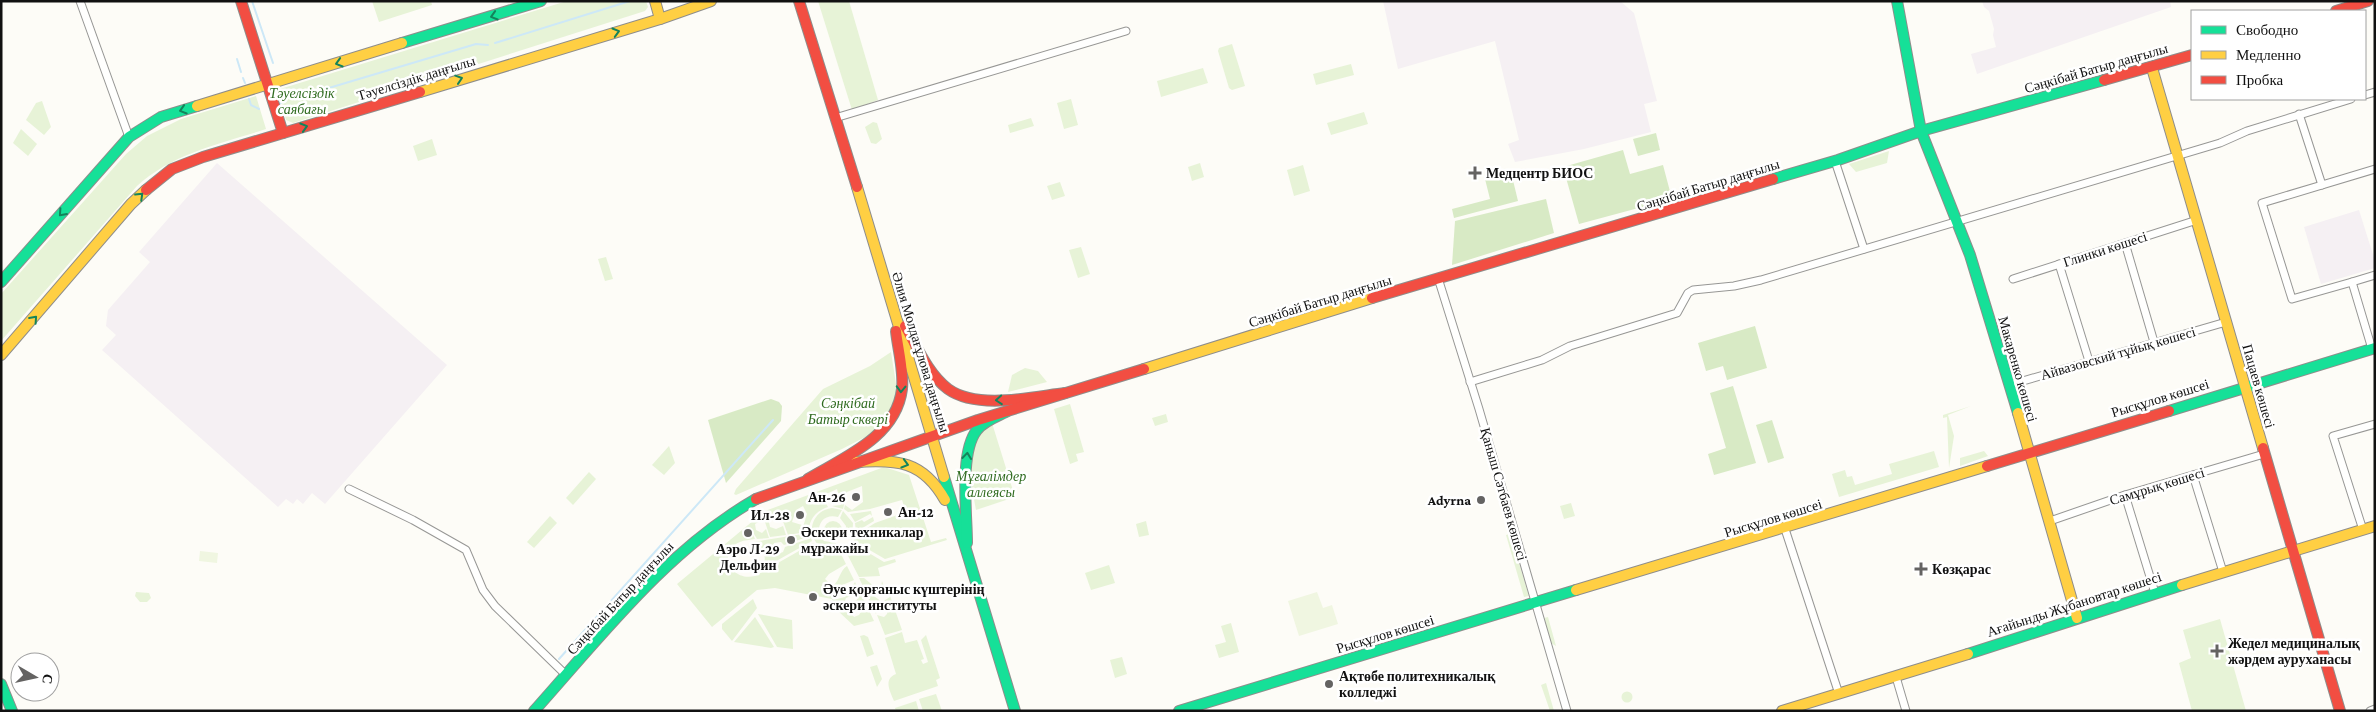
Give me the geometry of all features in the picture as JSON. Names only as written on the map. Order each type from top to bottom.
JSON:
[{"type":"street","points":[[80,1],[129,137]]},
{"type":"street","points":[[240,1],[283,134]]},
{"type":"street","points":[[1,282],[129,137],[160,117],[541,1]]},
{"type":"street","points":[[655,1],[660,19]]},
{"type":"street","name":"Тәуелсіздік даңғылы","points":[[1,355],[131,204],[158,178],[172,170],[203,157],[660,19],[711,1]]},
{"type":"street","name":"Әлия Молдағұлова даңғылы","points":[[800,1],[1015,711]]},
{"type":"street","name":"Макаренко көшесі","points":[[1897,1],[1921,131],[1970,255],[2050,521],[2077,618]]},
{"type":"street","points":[[2339,10],[2368,1]]},
{"type":"street","points":[[835,118],[1126,31]]},
{"type":"street","name":"Сәңкібай Батыр даңғылы","points":[[534,711],[641,591],[687,547],[755,499],[856,462],[1006,412],[1438,278],[1835,161],[1921,131],[2152,68],[2191,55]]},
{"type":"street","name":"Пацаев көшесі","points":[[2152,68],[2340,711]]},
{"type":"street","points":[[1470,382],[1542,360],[1570,346],[1677,313],[1688,293],[1693,290],[1734,286],[1761,280],[2220,143],[2299,114],[2348,100]]},
{"type":"street","points":[[2299,114],[2322,184]]},
{"type":"street","points":[[1835,161],[1864,249]]},
{"type":"street","points":[[2375,168],[2262,203],[2292,299],[2375,275]]},
{"type":"street","name":"Глинки көшесі","points":[[2013,279],[2197,220]]},
{"type":"street","points":[[2125,243],[2154,342]]},
{"type":"street","points":[[2059,264],[2089,362]]},
{"type":"street","name":"Қаныш Сәтбаев көшесі","points":[[1438,278],[1537,604],[1567,711]]},
{"type":"street","points":[[2352,282],[2373,349]]},
{"type":"street","points":[[894,307],[935,374],[957,396],[978,400],[1065,394]]},
{"type":"street","points":[[808,480],[874,438],[894,417],[900,405],[902,386],[894,307]]},
{"type":"street","name":"Айвазовский тұйық көшесі","points":[[2009,385],[2226,322]]},
{"type":"street","name":"Рысқұлов көшсеі","points":[[1179,711],[1785,529],[2245,386],[2373,349]]},
{"type":"street","points":[[967,557],[966,454],[969,441],[983,422],[1006,412]]},
{"type":"street","points":[[2363,530],[2333,436],[2375,424]]},
{"type":"street","name":"Самұрық көшесі","points":[[2050,521],[2125,495],[2264,454]]},
{"type":"street","points":[[856,462],[887,460],[916,468],[936,484],[943,495],[961,536]]},
{"type":"street","points":[[2194,475],[2223,572]]},
{"type":"street","points":[[349,489],[413,520],[466,550],[483,590],[495,606],[566,675]]},
{"type":"street","points":[[2125,495],[2155,593]]},
{"type":"street","name":"Ағайынды Жұбановтар көшесі","points":[[1782,711],[1896,677],[2155,593],[2375,526]]},
{"type":"street","points":[[1785,529],[1839,694]]},
{"type":"street","points":[[1896,677],[1906,711]]},
{"type":"street","points":[[1,684],[12,711]]},
{"type":"street","points":[[2370,711],[2375,709]]},
{"type":"shaded area","points":[[1383,1],[1620,1],[1634,13],[1657,101],[1644,104],[1651,132],[1584,149],[1515,162],[1508,144],[1519,140],[1495,41],[1398,69]]},
{"type":"shaded area","points":[[1982,1],[2170,1],[2171,7],[1977,74],[1971,54],[1996,47],[1989,11],[1984,7]]},
{"type":"shaded area","points":[[217,163],[447,365],[325,504],[312,493],[303,504],[297,499],[293,504],[286,499],[278,507],[102,350],[116,335],[106,326],[108,310],[150,262],[139,252]]},
{"type":"shaded area","points":[[2359,210],[2375,261],[2375,268],[2321,284],[2304,227]]},
{"type":"green space","points":[[372,1],[431,1],[432,5],[379,22]]},
{"type":"green space","name":"Тәуелсіздік саябағы","points":[[567,1],[646,1],[648,7],[645,11],[293,123],[286,120],[278,91],[280,89]]},
{"type":"green space","points":[[818,1],[849,1],[878,100],[852,110]]},
{"type":"green space","points":[[1232,44],[1245,86],[1232,90],[1229,88],[1218,51],[1219,48]]},
{"type":"green space","points":[[1351,64],[1354,75],[1316,85],[1313,74]]},
{"type":"green space","points":[[1203,68],[1208,83],[1161,97],[1157,81]]},
{"type":"green space","points":[[256,96],[266,129],[182,157],[166,165],[137,186],[1,341],[1,294],[126,154],[147,136],[181,119]]},
{"type":"green space","points":[[1071,99],[1078,125],[1064,129],[1057,103]]},
{"type":"green space","points":[[42,101],[51,127],[44,135],[26,120],[36,103]]},
{"type":"green space","points":[[1364,112],[1368,124],[1331,135],[1327,123]]},
{"type":"green space","points":[[1031,118],[1034,126],[1010,133],[1008,125]]},
{"type":"green space","points":[[873,122],[877,123],[882,139],[876,144],[871,143],[865,127]]},
{"type":"green space","points":[[21,129],[37,144],[28,156],[13,143]]},
{"type":"green space","points":[[1656,133],[1660,150],[1638,156],[1633,139]]},
{"type":"green space","points":[[432,139],[437,155],[418,161],[413,146]]},
{"type":"green space","points":[[1623,150],[1630,174],[1663,165],[1672,199],[1579,224],[1563,167]]},
{"type":"green space","points":[[1889,151],[1887,163],[1856,172],[1849,164]]},
{"type":"green space","points":[[1200,163],[1204,177],[1192,181],[1188,167]]},
{"type":"green space","points":[[1303,165],[1310,191],[1294,196],[1287,170]]},
{"type":"green space","points":[[1511,172],[1518,201],[1454,218],[1452,209],[1490,199],[1485,179]]},
{"type":"green space","points":[[1060,182],[1065,196],[1052,200],[1047,186]]},
{"type":"green space","points":[[1546,199],[1554,233],[1452,265],[1455,221]]},
{"type":"green space","points":[[1081,247],[1090,274],[1078,278],[1069,250]]},
{"type":"green space","points":[[606,257],[613,279],[605,281],[598,259]]},
{"type":"green space","points":[[1755,326],[1767,368],[1727,380],[1723,366],[1706,371],[1698,343]]},
{"type":"green space","name":"Сәңкібай Батыр сквері","points":[[891,352],[896,384],[896,398],[888,415],[873,433],[842,449],[736,495],[734,494],[736,489],[823,389],[870,366]]},
{"type":"green space","points":[[1025,368],[1038,371],[1047,382],[1008,392],[1012,375]]},
{"type":"green space","points":[[1733,386],[1756,463],[1714,475],[1708,454],[1726,448],[1710,393]]},
{"type":"green space","points":[[771,399],[779,402],[782,406],[781,421],[726,483],[708,420]]},
{"type":"green space","points":[[1070,404],[1084,452],[1076,454],[1078,461],[1070,464],[1054,409]]},
{"type":"green space","points":[[1971,406],[1948,415],[1954,436],[1949,468],[1947,417],[1943,418],[1943,415]]},
{"type":"green space","points":[[1166,414],[1168,422],[1155,426],[1152,418]]},
{"type":"green space","points":[[1772,420],[1784,458],[1768,463],[1756,425]]},
{"type":"green space","name":"Мұғалімдер аллеясы","points":[[992,423],[1015,497],[976,510],[970,470],[971,450],[979,432]]},
{"type":"green space","points":[[669,446],[675,463],[664,475],[652,465]]},
{"type":"green space","points":[[1934,451],[1939,467],[1839,497],[1832,474],[1845,470],[1847,477],[1852,476],[1855,485],[1892,474],[1889,464]]},
{"type":"green space","points":[[1984,451],[1988,456],[1960,466],[1960,458]]},
{"type":"green space","points":[[884,467],[909,475],[931,542],[946,538],[947,540],[885,559],[854,541],[856,535],[875,523],[906,512],[902,500],[870,509],[848,512],[844,509],[845,505],[852,510],[863,502],[862,486],[847,492],[843,509],[832,506],[841,505],[837,489],[822,496],[828,507],[814,516],[810,523],[809,531],[801,533],[807,514],[803,506],[796,510],[792,522],[802,525],[800,533],[788,535],[780,513],[768,518],[770,527],[776,529],[783,526],[786,535],[770,537],[764,519],[755,524],[756,530],[762,533],[766,529],[769,538],[757,539],[750,527],[742,530],[765,511]]},
{"type":"green space","points":[[589,472],[596,479],[573,505],[566,498]]},
{"type":"green space","points":[[1571,503],[1575,516],[1564,519],[1560,506]]},
{"type":"green space","points":[[832,508],[842,510],[838,517],[834,516],[824,519],[821,522],[819,533],[812,536],[812,526],[816,517],[823,511]]},
{"type":"green space","points":[[843,511],[853,523],[852,540],[845,535],[846,526],[840,518]]},
{"type":"green space","points":[[871,511],[872,516],[870,514],[855,522],[850,514]]},
{"type":"green space","points":[[550,516],[557,523],[534,548],[527,542]]},
{"type":"green space","points":[[873,517],[874,521],[856,532],[855,523],[862,520],[864,522]]},
{"type":"green space","points":[[833,521],[839,524],[842,530],[839,536],[833,539],[827,536],[824,530],[827,524]]},
{"type":"green space","points":[[1146,521],[1149,535],[1139,537],[1136,524]]},
{"type":"green space","points":[[742,530],[744,537],[748,539],[753,535],[755,539],[745,540],[733,546],[728,558],[733,570],[746,577],[755,576],[813,543],[827,553],[840,552],[846,564],[829,574],[825,579],[833,586],[847,566],[854,580],[838,587],[832,594],[837,599],[845,597],[855,582],[860,592],[846,598],[844,603],[847,607],[853,608],[860,593],[865,602],[853,609],[851,613],[854,617],[859,615],[866,604],[874,621],[854,626],[837,610],[832,599],[775,588],[757,590],[712,627],[677,584]]},
{"type":"green space","points":[[809,533],[810,536],[784,545],[781,542],[774,543],[772,550],[778,554],[783,552],[785,547],[811,538],[812,541],[762,569],[765,561],[764,553],[753,542]]},
{"type":"green space","points":[[1510,534],[1529,596],[1524,597],[1506,535]]},
{"type":"green space","points":[[819,535],[824,541],[836,543],[839,550],[831,551],[821,547],[813,537]]},
{"type":"green space","points":[[852,543],[884,562],[895,559],[896,562],[878,568],[880,576],[859,577],[845,550]]},
{"type":"green space","points":[[200,551],[218,553],[217,563],[199,561]]},
{"type":"green space","points":[[1109,565],[1115,583],[1091,590],[1085,573]]},
{"type":"green space","points":[[859,578],[864,578],[876,588],[881,587],[882,581],[884,587],[887,587],[902,630],[885,635],[877,615],[884,617],[888,609],[880,606],[876,614],[866,594],[870,593],[882,602],[890,597],[885,590],[866,592]]},
{"type":"green space","points":[[136,592],[149,593],[151,598],[147,602],[140,602],[135,596]]},
{"type":"green space","points":[[1317,592],[1323,608],[1332,605],[1338,624],[1299,636],[1288,601]]},
{"type":"green space","points":[[753,599],[757,608],[732,641],[722,629],[722,624]]},
{"type":"green space","points":[[758,614],[792,620],[793,649],[777,647]]},
{"type":"green space","points":[[755,617],[774,647],[734,642]]},
{"type":"green space","points":[[1548,617],[1556,646],[1551,643],[1544,618]]},
{"type":"green space","points":[[2220,619],[2246,711],[2192,711],[2179,663],[2191,658],[2183,630]]},
{"type":"green space","points":[[1231,623],[1239,652],[1219,658],[1215,645],[1226,642],[1221,626]]},
{"type":"green space","points":[[902,632],[905,643],[917,640],[924,659],[921,660],[923,664],[928,662],[921,640],[926,635],[940,678],[936,680],[938,686],[894,701],[889,689],[889,682],[892,676],[896,674],[885,638]]},
{"type":"green space","points":[[860,636],[868,637],[874,654],[867,657]]},
{"type":"green space","points":[[1122,657],[1127,674],[1115,678],[1110,660]]},
{"type":"green space","points":[[877,665],[882,679],[877,687],[870,667]]},
{"type":"green space","points":[[1546,683],[1554,711],[1550,711],[1541,685]]},
{"type":"green space","points":[[1625,692],[1629,692],[1632,697],[1631,701],[1625,702],[1622,699],[1622,695]]},
{"type":"green space","points":[[936,694],[942,711],[923,711],[919,699]]},
{"type":"green space","points":[[916,701],[919,711],[896,711],[895,708]]},
{"type":"waterway","points":[[252,1],[273,63]]},
{"type":"waterway","points":[[495,43],[630,1]]},
{"type":"waterway","points":[[292,99],[476,44],[488,45]]},
{"type":"waterway","points":[[237,59],[241,72]]},
{"type":"waterway","points":[[243,78],[245,83]]},
{"type":"waterway","points":[[249,99],[251,105],[259,109]]},
{"type":"waterway","points":[[280,103],[286,101]]},
{"type":"waterway","points":[[559,659],[773,420]]},
{"type":"traffic: fast","points":[[402,43],[541,1]]},
{"type":"traffic: fast","points":[[1897,1],[1921,131],[1970,255],[2018,413]]},
{"type":"traffic: fast","points":[[1773,179],[1838,160],[1921,131],[2104,80]]},
{"type":"traffic: fast","points":[[1,282],[129,137],[161,117],[197,106]]},
{"type":"traffic: fast","points":[[2169,411],[2375,348]]},
{"type":"traffic: fast","points":[[967,543],[965,484],[971,440],[983,424],[1006,412]]},
{"type":"traffic: fast","points":[[944,477],[1015,711]]},
{"type":"traffic: fast","points":[[534,711],[611,624],[665,568],[693,543],[756,499]]},
{"type":"traffic: fast","points":[[1968,654],[2182,585]]},
{"type":"traffic: fast","points":[[1179,711],[1576,590]]},
{"type":"traffic: fast","points":[[1,684],[12,711]]},
{"type":"traffic: slow","points":[[655,1],[660,19]]},
{"type":"traffic: slow","points":[[420,92],[660,19],[711,1]]},
{"type":"traffic: slow","points":[[197,106],[402,43]]},
{"type":"traffic: slow","points":[[2152,68],[2263,448]]},
{"type":"traffic: slow","points":[[857,187],[944,477]]},
{"type":"traffic: slow","points":[[1,355],[131,204],[146,190]]},
{"type":"traffic: slow","points":[[1144,369],[1372,298]]},
{"type":"traffic: slow","points":[[2018,413],[2077,618]]},
{"type":"traffic: slow","points":[[856,462],[884,461],[908,465],[928,477],[945,500]]},
{"type":"traffic: slow","points":[[1576,590],[1987,466]]},
{"type":"traffic: slow","points":[[2182,585],[2375,526]]},
{"type":"traffic: slow","points":[[1782,711],[1968,654]]},
{"type":"traffic: jam","points":[[241,1],[283,133]]},
{"type":"traffic: jam","points":[[799,1],[857,187]]},
{"type":"traffic: jam","points":[[2339,10],[2368,1]]},
{"type":"traffic: jam","points":[[2104,80],[2191,55]]},
{"type":"traffic: jam","points":[[146,190],[172,169],[203,157],[420,92]]},
{"type":"traffic: jam","points":[[1372,298],[1773,179]]},
{"type":"traffic: jam","points":[[905,326],[935,376],[948,389],[960,395],[989,401],[1065,393]]},
{"type":"traffic: jam","points":[[808,479],[867,444],[890,420],[898,406],[902,389],[902,367],[896,331]]},
{"type":"traffic: jam","points":[[756,499],[978,420],[1144,369]]},
{"type":"traffic: jam","points":[[1987,466],[2169,411]]},
{"type":"traffic: jam","points":[[2263,448],[2340,711]]},
{"type":"place","name":"Медцентр БИОС","points":[[1475,173]]},
{"type":"place","name":"Ан-26","points":[[856,497]]},
{"type":"place","name":"Adyrna","points":[[1481,500]]},
{"type":"place","name":"Ан-12","points":[[888,512]]},
{"type":"place","name":"Ил-28","points":[[800,515]]},
{"type":"place","name":"Аэро Л-29 Дельфин","points":[[748,533]]},
{"type":"place","name":"Әскери техникалар мұражайы","points":[[791,540]]},
{"type":"place","name":"Көзқарас","points":[[1921,569]]},
{"type":"place","name":"Әуе қорғаныс күштерінің әскери институты","points":[[813,597]]},
{"type":"place","name":"Жедел медициналық жәрдем ауруханасы","points":[[2217,651]]},
{"type":"place","name":"Ақтөбе политехникалық колледжі","points":[[1329,684]]}]
